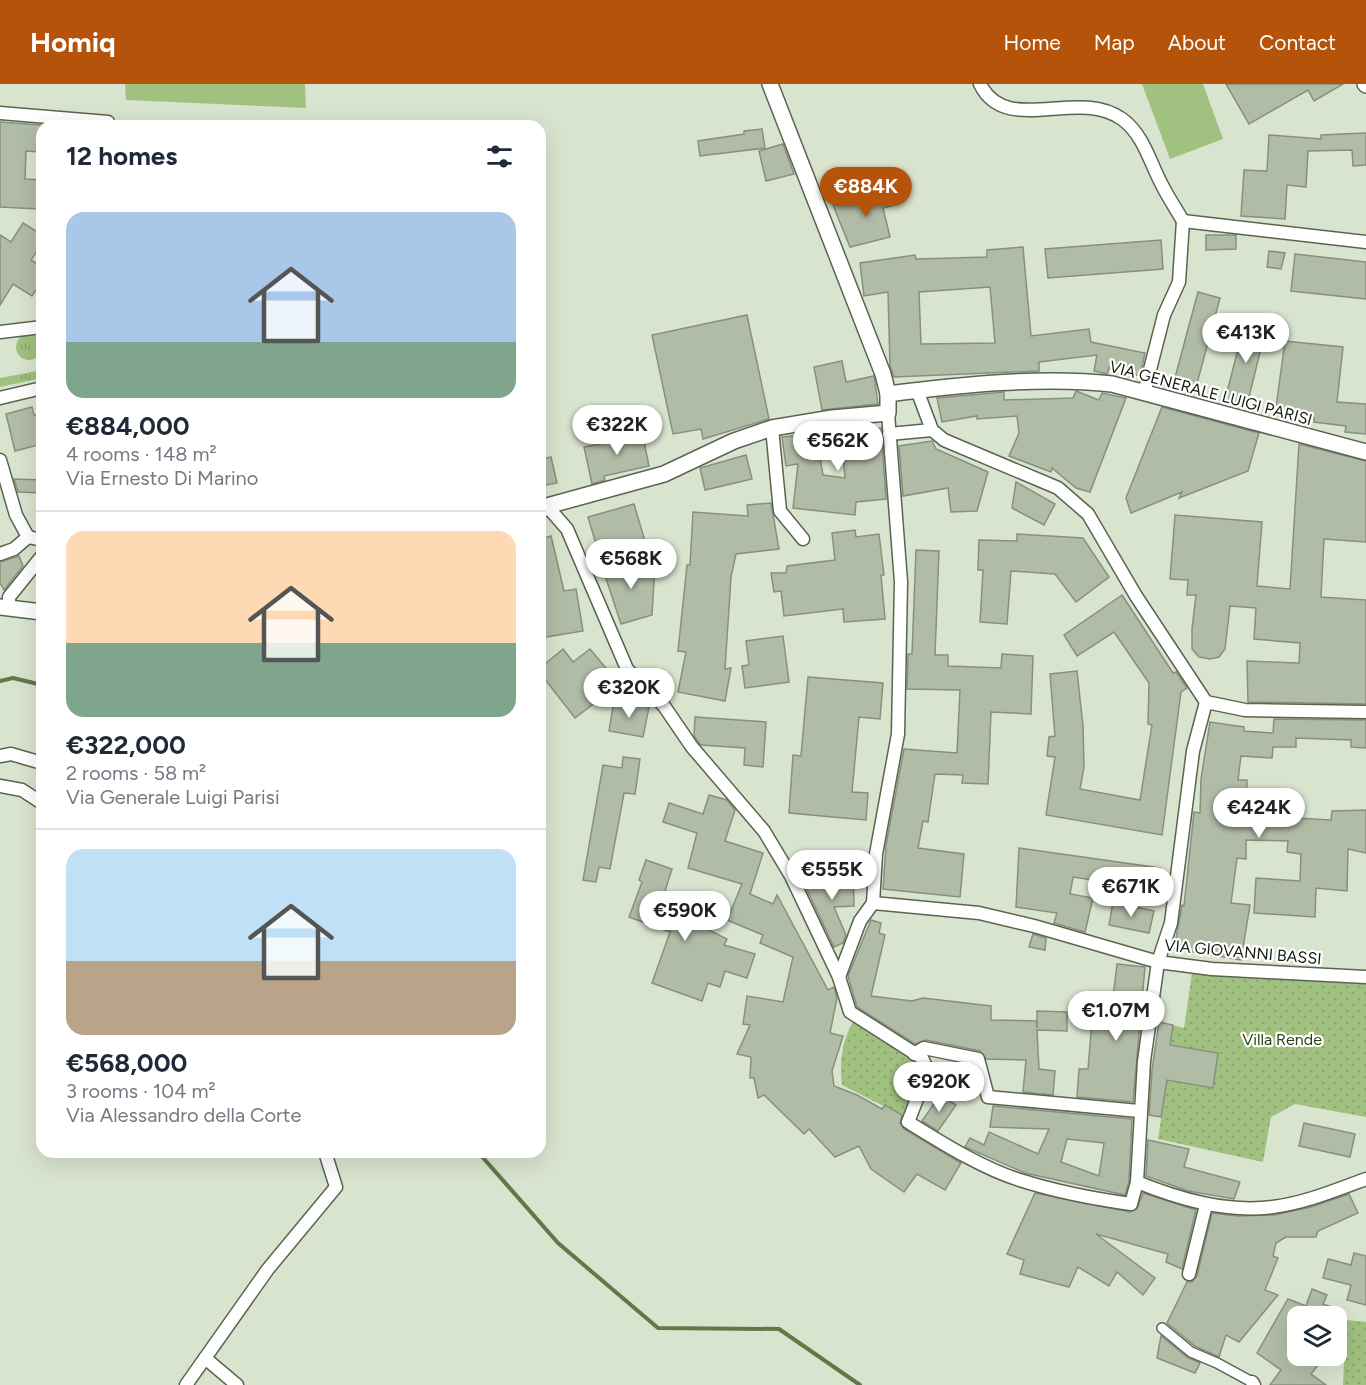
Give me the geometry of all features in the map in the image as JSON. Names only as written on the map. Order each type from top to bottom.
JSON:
[{"type":"street","points":[[770,84],[857,301],[888,394],[901,582],[898,734],[876,854],[873,903],[860,921],[839,977]]},
{"type":"street","points":[[980,84],[992,101],[1011,110],[1028,111],[1071,105],[1111,112],[1124,120],[1138,135],[1162,185],[1183,221],[1179,282],[1164,315],[1144,393]]},
{"type":"street","points":[[0,113],[84,120]]},
{"type":"street","points":[[1183,221],[1366,242]]},
{"type":"street","points":[[0,332],[36,328]]},
{"type":"street","name":"VIA GENERALE LUIGI PARISI","points":[[888,394],[965,385],[1088,381],[1112,384],[1366,452]]},
{"type":"street","points":[[0,398],[36,389]]},
{"type":"street","points":[[917,390],[932,430],[944,440],[1058,488],[1088,514],[1136,596],[1206,702],[1245,710],[1366,712]]},
{"type":"street","points":[[546,506],[664,474],[734,441],[772,428],[832,418],[888,413]]},
{"type":"street","points":[[772,428],[780,511],[803,539]]},
{"type":"street","points":[[889,434],[932,430]]},
{"type":"street","points":[[0,460],[16,515],[28,537],[36,539]]},
{"type":"street","points":[[546,511],[567,529],[627,669],[664,706],[692,747],[764,831],[790,876],[839,977],[850,1012],[922,1058],[928,1071],[908,1122],[1003,1173],[1088,1198],[1131,1204],[1137,1182],[1141,1135],[1139,1110],[1158,962],[1171,923],[1193,752],[1206,702]]},
{"type":"street","points":[[0,554],[14,549],[28,537]]},
{"type":"street","points":[[36,563],[9,597],[5,608],[36,611]]},
{"type":"street","points":[[0,756],[11,754],[36,761]]},
{"type":"street","points":[[0,786],[22,790],[36,799]]},
{"type":"street","name":"VIA GIOVANNI BASSI","points":[[873,903],[978,913],[1034,926],[1158,962],[1212,969],[1366,977]]},
{"type":"street","points":[[914,1054],[924,1048],[978,1059],[988,1097],[1139,1110]]},
{"type":"street","points":[[186,1385],[268,1269],[336,1187],[327,1158]]},
{"type":"street","points":[[1137,1182],[1167,1194],[1206,1204],[1272,1207],[1318,1197],[1366,1179]]},
{"type":"street","points":[[1189,1274],[1206,1204]]},
{"type":"street","points":[[1162,1328],[1191,1352],[1217,1363],[1253,1384]]},
{"type":"street","points":[[205,1358],[237,1385]]},
{"type":"green space","points":[[125,84],[305,84],[306,108],[126,100]]},
{"type":"green space","points":[[1142,84],[1203,84],[1223,139],[1170,159]]},
{"type":"green space","points":[[36,336],[36,358],[29,360],[19,357],[16,347],[19,337]]},
{"type":"green space","points":[[36,371],[36,379],[0,387],[0,378]]},
{"type":"green space","name":"Villa Rende","points":[[1193,966],[1366,977],[1366,1117],[1295,1104],[1271,1117],[1263,1162],[1158,1139],[1167,1080],[1213,1087],[1218,1053],[1170,1045],[1173,1025],[1184,1028]]},
{"type":"green space","points":[[854,1020],[900,1044],[927,1071],[909,1119],[842,1085],[842,1051]]},
{"type":"green space","points":[[1347,1320],[1366,1322],[1366,1385],[1343,1385],[1344,1366],[1347,1366]]},
{"type":"building","points":[[1226,84],[1343,84],[1314,101],[1308,90],[1249,124]]},
{"type":"building","points":[[0,122],[36,125],[36,152],[26,151],[25,179],[36,180],[36,209],[0,207]]},
{"type":"building","points":[[762,129],[765,148],[700,156],[698,141]]},
{"type":"building","points":[[1366,133],[1366,165],[1353,166],[1352,150],[1308,151],[1306,187],[1287,185],[1285,219],[1241,216],[1244,170],[1267,171],[1269,135],[1321,139],[1321,135]]},
{"type":"building","points":[[783,144],[794,174],[766,181],[759,151]]},
{"type":"building","points":[[895,189],[899,204],[883,208],[890,237],[850,247],[833,205]]},
{"type":"building","points":[[23,223],[36,231],[36,252],[31,260],[36,263],[36,290],[32,296],[13,284],[0,305],[0,235],[11,242]]},
{"type":"building","points":[[1206,235],[1236,235],[1236,249],[1206,250]]},
{"type":"building","points":[[1161,240],[1163,269],[1048,278],[1045,249]]},
{"type":"building","points":[[1023,247],[1031,336],[1089,329],[1091,342],[1145,353],[1140,376],[1109,368],[1107,374],[1094,371],[1097,355],[1039,362],[1039,371],[894,377],[890,366],[888,292],[864,296],[860,263],[915,255],[916,259],[987,257],[987,250]],"holes":[[[990,287],[995,343],[921,344],[919,292]]]},
{"type":"building","points":[[1269,251],[1285,253],[1281,269],[1267,267]]},
{"type":"building","points":[[1295,254],[1366,262],[1366,299],[1291,291]]},
{"type":"building","points":[[1198,292],[1220,298],[1195,391],[1173,385]]},
{"type":"building","points":[[747,315],[769,419],[703,439],[701,429],[673,434],[652,335]]},
{"type":"building","points":[[1245,322],[1266,328],[1247,405],[1225,400]]},
{"type":"building","points":[[1285,341],[1343,347],[1337,402],[1366,404],[1366,434],[1345,432],[1346,426],[1314,422],[1314,418],[1275,415]]},
{"type":"building","points":[[842,361],[846,382],[874,376],[878,404],[822,410],[814,367]]},
{"type":"building","points":[[1076,391],[1099,400],[1102,393],[1126,398],[1090,492],[1076,488],[1052,468],[1051,472],[1009,456],[1019,433],[1017,416],[977,419],[977,416],[942,422],[937,398],[1004,392],[1004,400],[1073,398]]},
{"type":"building","points":[[32,407],[34,415],[36,414],[36,446],[15,451],[6,414]]},
{"type":"building","points":[[1162,407],[1259,433],[1248,471],[1179,498],[1182,492],[1131,513],[1126,498]]},
{"type":"building","points":[[641,427],[649,466],[604,476],[605,480],[592,484],[584,447],[624,439],[622,431]]},
{"type":"building","points":[[881,428],[886,499],[856,502],[855,515],[793,508],[798,464],[786,466],[782,437],[816,434],[823,475],[845,478],[841,431]]},
{"type":"building","points":[[932,441],[936,449],[988,472],[977,511],[951,512],[948,488],[903,496],[899,446]]},
{"type":"building","points":[[1299,444],[1366,461],[1366,542],[1324,539],[1321,597],[1366,600],[1366,704],[1248,702],[1247,661],[1299,663],[1300,643],[1254,639],[1256,608],[1230,606],[1225,649],[1219,657],[1210,659],[1199,657],[1192,649],[1196,595],[1187,595],[1188,580],[1170,579],[1175,515],[1262,522],[1257,586],[1290,589]]},
{"type":"building","points":[[746,455],[752,479],[705,490],[700,468]]},
{"type":"building","points":[[551,457],[557,483],[546,485],[546,458]]},
{"type":"building","points":[[14,479],[36,480],[36,493],[18,492]]},
{"type":"building","points":[[1016,482],[1055,504],[1044,525],[1012,508]]},
{"type":"building","points":[[771,503],[779,549],[736,554],[731,577],[725,669],[731,668],[725,701],[678,692],[686,652],[678,651],[687,565],[690,565],[693,512],[748,516],[747,505]]},
{"type":"building","points":[[634,504],[647,548],[601,561],[588,517]]},
{"type":"building","points":[[855,530],[856,537],[879,534],[884,575],[881,575],[885,619],[844,622],[843,609],[784,616],[781,591],[774,592],[771,573],[786,573],[787,566],[835,560],[832,533]]},
{"type":"building","points":[[1017,534],[1083,538],[1109,577],[1076,602],[1055,574],[1011,571],[1007,624],[980,622],[983,570],[978,570],[979,540],[1017,541]]},
{"type":"building","points":[[551,536],[564,591],[576,589],[583,631],[546,637],[546,537]]},
{"type":"building","points":[[916,550],[939,551],[935,655],[948,655],[948,666],[1001,668],[1002,654],[1033,656],[1031,714],[991,712],[988,784],[962,783],[963,775],[935,774],[928,822],[923,821],[918,848],[964,854],[960,897],[883,889],[886,845],[904,749],[957,753],[960,690],[907,689],[908,654],[912,654]]},
{"type":"building","points":[[19,556],[23,566],[4,590],[0,583],[0,562]]},
{"type":"building","points":[[601,563],[655,566],[652,615],[621,624]]},
{"type":"building","points":[[1122,595],[1173,673],[1176,672],[1187,688],[1181,692],[1162,835],[1046,815],[1055,757],[1047,756],[1049,737],[1055,736],[1050,674],[1077,671],[1083,726],[1084,767],[1080,789],[1140,800],[1152,725],[1148,724],[1149,683],[1114,632],[1077,656],[1064,635]]},
{"type":"building","points":[[783,636],[789,682],[745,688],[742,666],[749,665],[746,641]]},
{"type":"building","points":[[563,649],[573,662],[590,649],[609,672],[592,686],[601,698],[575,718],[546,681],[546,663]]},
{"type":"building","points":[[808,677],[883,683],[880,719],[859,717],[852,792],[868,793],[866,820],[789,813],[793,755],[801,756]]},
{"type":"building","points":[[614,701],[649,707],[643,737],[609,731]]},
{"type":"building","points":[[695,717],[766,722],[763,767],[744,765],[745,748],[701,745],[694,736]]},
{"type":"building","points":[[1274,719],[1366,720],[1366,748],[1351,747],[1351,740],[1296,738],[1296,747],[1273,747],[1272,758],[1241,756],[1238,780],[1247,780],[1246,815],[1331,820],[1332,811],[1366,810],[1366,853],[1348,849],[1347,891],[1316,888],[1315,917],[1254,913],[1256,878],[1300,881],[1301,854],[1287,852],[1288,841],[1246,840],[1246,859],[1237,858],[1231,903],[1250,905],[1241,960],[1174,949],[1182,905],[1184,906],[1194,812],[1200,813],[1201,779],[1210,722],[1244,727],[1244,731],[1273,733]]},
{"type":"building","points":[[623,757],[640,759],[635,794],[624,793],[610,869],[599,867],[596,882],[583,880],[603,765],[622,768]]},
{"type":"building","points":[[709,795],[727,800],[735,810],[725,841],[763,853],[750,894],[773,904],[777,895],[828,990],[834,987],[837,998],[830,1033],[843,1036],[832,1071],[834,1086],[857,1095],[882,1109],[885,1105],[902,1115],[900,1123],[904,1129],[961,1163],[945,1190],[917,1174],[904,1192],[871,1169],[859,1146],[835,1157],[809,1129],[804,1134],[764,1095],[758,1098],[754,1078],[750,1078],[751,1057],[737,1054],[750,1025],[743,1024],[747,996],[783,1002],[793,957],[760,943],[763,935],[727,920],[742,884],[688,868],[697,833],[663,822],[669,803],[703,814]]},
{"type":"building","points":[[1019,848],[1160,868],[1157,890],[1073,877],[1070,894],[1093,898],[1085,932],[1054,923],[1057,913],[1016,907]]},
{"type":"building","points":[[646,860],[672,869],[660,907],[698,921],[697,924],[727,939],[724,945],[755,954],[747,978],[725,971],[720,987],[708,983],[702,1001],[652,983],[670,932],[629,917],[642,882],[639,880]]},
{"type":"building","points":[[853,873],[854,906],[834,907],[846,935],[843,943],[834,947],[802,879]]},
{"type":"building","points":[[1113,902],[1154,911],[1149,933],[1109,925]]},
{"type":"building","points":[[871,920],[881,923],[879,933],[885,935],[871,996],[912,1001],[923,998],[991,1006],[991,1020],[1036,1021],[1037,1028],[1037,1011],[1067,1012],[1067,1031],[1037,1030],[1039,1069],[1055,1071],[1053,1095],[1023,1092],[1026,1060],[986,1059],[980,1051],[926,1040],[915,1044],[857,1007],[848,976]]},
{"type":"building","points":[[1033,934],[1046,938],[1045,950],[1029,947]]},
{"type":"building","points":[[1117,964],[1145,967],[1133,1102],[1077,1097],[1079,1069],[1088,1069],[1092,1021],[1110,1022]]},
{"type":"building","points":[[1159,1022],[1173,1025],[1170,1045],[1218,1053],[1213,1088],[1167,1080],[1161,1117],[1149,1115],[1152,1070]]},
{"type":"building","points":[[940,1095],[956,1105],[938,1131],[922,1121]]},
{"type":"building","points":[[993,1106],[1132,1119],[1129,1181],[1125,1195],[1025,1173],[965,1147],[970,1138],[984,1145],[989,1132],[1038,1154],[1049,1129],[990,1127]],"holes":[[[1067,1139],[1104,1143],[1099,1176],[1061,1162]]]},
{"type":"building","points":[[1304,1123],[1355,1134],[1350,1157],[1299,1146]]},
{"type":"building","points":[[1148,1140],[1189,1149],[1184,1167],[1240,1182],[1234,1199],[1188,1191],[1146,1176]]},
{"type":"building","points":[[1035,1193],[1130,1212],[1137,1209],[1143,1193],[1196,1210],[1182,1269],[1166,1262],[1168,1254],[1096,1234],[1155,1278],[1143,1295],[1117,1272],[1109,1286],[1078,1267],[1069,1287],[1020,1274],[1024,1260],[1007,1254]]},
{"type":"building","points":[[1349,1194],[1358,1213],[1318,1231],[1316,1237],[1286,1237],[1276,1243],[1273,1256],[1278,1258],[1265,1290],[1278,1295],[1239,1342],[1226,1335],[1219,1357],[1195,1346],[1167,1323],[1187,1282],[1192,1282],[1197,1276],[1212,1213],[1238,1216],[1274,1215],[1311,1207]]},
{"type":"building","points":[[1354,1253],[1366,1256],[1366,1305],[1347,1300],[1351,1285],[1323,1278],[1328,1259],[1351,1265]]},
{"type":"building","points":[[1312,1289],[1327,1295],[1323,1304],[1328,1306],[1306,1306]]},
{"type":"building","points":[[1288,1299],[1306,1306],[1287,1306],[1287,1366],[1317,1366],[1311,1374],[1326,1385],[1270,1385],[1281,1370],[1257,1353]]},
{"type":"building","points":[[1161,1336],[1187,1357],[1200,1363],[1195,1373],[1157,1358]]},
{"type":"waterway","points":[[0,681],[13,678],[36,684]]},
{"type":"waterway","points":[[483,1158],[558,1243],[658,1328],[779,1329],[860,1385]]}]
